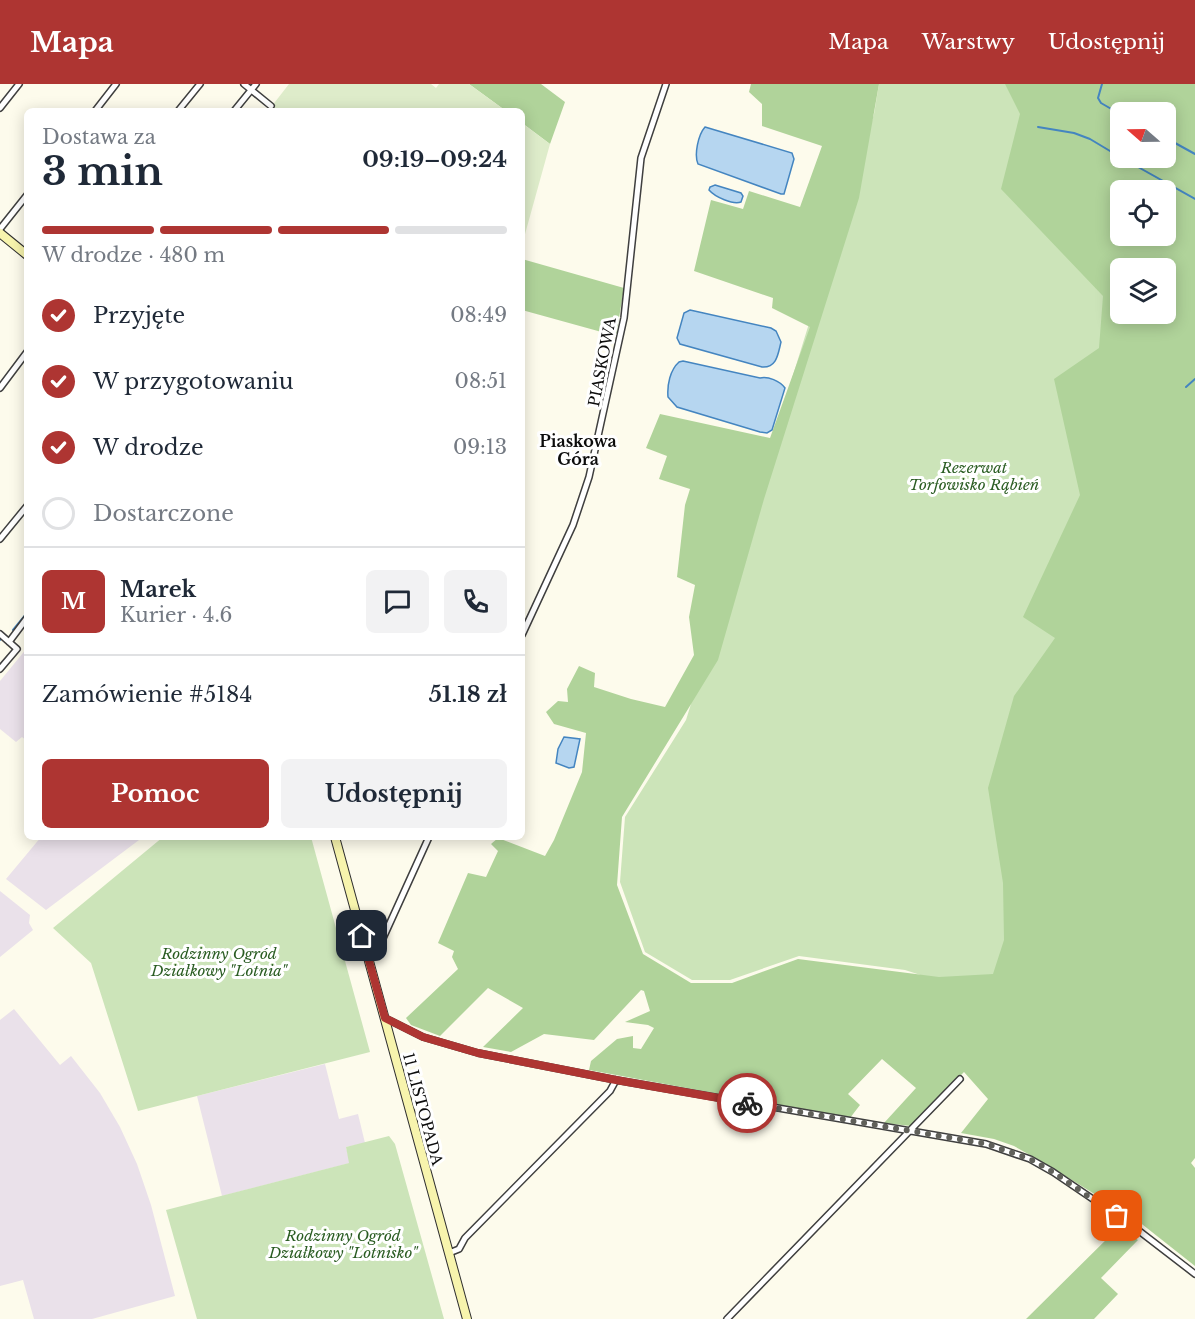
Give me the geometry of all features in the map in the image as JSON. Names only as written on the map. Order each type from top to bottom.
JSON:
[{"type":"street","points":[[0,108],[19,84]]},
{"type":"street","points":[[97,108],[116,84]]},
{"type":"street","points":[[180,108],[200,84]]},
{"type":"street","points":[[244,84],[272,106]]},
{"type":"street","points":[[236,108],[256,84]]},
{"type":"street","name":"PIASKOWA","points":[[525,629],[573,525],[592,469],[624,318],[639,166],[666,84]]},
{"type":"street","points":[[24,199],[0,231],[24,252]]},
{"type":"street","points":[[0,388],[24,356]]},
{"type":"street","points":[[0,539],[24,510]]},
{"type":"street","points":[[9,642],[24,622]]},
{"type":"street","points":[[0,634],[17,649],[0,669]]},
{"type":"street","name":"11 LISTOPADA","points":[[336,840],[467,1319]]},
{"type":"street","points":[[367,956],[376,952],[379,947],[428,840]]},
{"type":"street","points":[[385,1018],[423,1037],[452,1046],[616,1080],[987,1144],[1030,1159],[1053,1172],[1195,1274]]},
{"type":"street","points":[[728,1319],[960,1079]]},
{"type":"street","points":[[449,1253],[459,1249],[465,1238],[610,1091],[616,1080]]},
{"type":"shaded area","points":[[24,652],[24,739],[22,737],[16,742],[0,729],[0,681]]},
{"type":"shaded area","points":[[38,840],[139,840],[46,910],[6,879]]},
{"type":"shaded area","points":[[0,891],[30,915],[29,923],[33,930],[0,957]]},
{"type":"shaded area","points":[[14,1009],[60,1065],[71,1056],[100,1093],[120,1127],[137,1164],[151,1205],[175,1296],[92,1319],[34,1319],[23,1280],[0,1286],[0,1020]]},
{"type":"shaded area","points":[[325,1064],[339,1119],[358,1114],[365,1143],[346,1147],[350,1163],[222,1196],[197,1096]]},
{"type":"green space","points":[[289,84],[431,84],[436,88],[439,84],[469,84],[502,108],[270,108]]},
{"type":"green space","points":[[469,84],[541,84],[565,102],[550,144],[525,125],[525,108],[502,108]]},
{"type":"green space","points":[[751,84],[879,84],[859,198],[764,499],[718,660],[622,817],[617,885],[643,954],[691,983],[732,983],[798,959],[939,977],[993,974],[1004,940],[1003,883],[988,788],[1014,696],[1055,638],[1023,617],[1080,495],[1054,379],[1099,348],[1103,296],[1001,189],[1020,114],[1005,84],[1195,84],[1195,1158],[1191,1163],[1195,1168],[1195,1266],[1138,1221],[1046,1164],[1014,1146],[994,1139],[961,1133],[988,1099],[964,1072],[911,1126],[884,1123],[916,1088],[882,1059],[848,1094],[860,1105],[850,1118],[589,1070],[591,1061],[617,1039],[633,1036],[633,1048],[641,1049],[654,1028],[625,1022],[650,1011],[644,991],[641,990],[594,1040],[544,1034],[511,1052],[483,1047],[523,1008],[488,988],[440,1036],[411,1025],[406,1018],[458,969],[452,957],[454,951],[438,943],[468,873],[486,877],[498,851],[491,844],[496,840],[503,840],[545,856],[554,840],[582,772],[586,733],[554,724],[546,712],[558,701],[568,702],[567,689],[579,666],[595,673],[594,687],[665,707],[694,655],[689,617],[695,585],[677,577],[685,505],[690,489],[659,479],[667,456],[646,448],[660,414],[770,438],[810,327],[772,308],[773,298],[694,271],[711,200],[743,209],[749,191],[800,207],[822,146],[762,126],[762,104],[749,92]]},
{"type":"green space","name":"Rezerwat Torfowisko Rąbień","points":[[879,84],[1195,84],[1195,515],[1030,952],[973,992],[905,970],[799,956],[730,980],[692,980],[645,952],[620,882],[625,817],[686,720],[874,114]]},
{"type":"green space","points":[[525,125],[550,144],[525,234]]},
{"type":"green space","points":[[525,260],[624,288],[616,336],[525,311]]},
{"type":"green space","name":"Rodzinny Ogród Działkowy \"Lotnia\"","points":[[159,840],[312,840],[370,1052],[138,1111],[91,963],[53,928]]},
{"type":"green space","name":"Rodzinny Ogród Działkowy \"Lotnisko\"","points":[[389,1136],[395,1144],[444,1319],[197,1319],[166,1210],[349,1163],[346,1147]]},
{"type":"green space","points":[[1119,1227],[1138,1240],[1101,1278],[1118,1294],[1094,1319],[1026,1319]]},
{"type":"water","points":[[705,127],[792,153],[794,159],[784,194],[698,164],[697,145]]},
{"type":"water","points":[[715,185],[741,193],[743,196],[741,202],[724,200],[715,195],[709,190]]},
{"type":"water","points":[[690,310],[776,331],[781,342],[774,363],[762,367],[680,344],[677,338],[684,313]]},
{"type":"water","points":[[683,361],[760,378],[770,378],[780,383],[785,388],[772,430],[767,433],[760,432],[677,407],[668,397],[668,388],[673,369]]},
{"type":"water","points":[[564,737],[580,739],[574,767],[569,768],[556,763],[558,749]]},
{"type":"waterway","points":[[1102,84],[1098,98],[1101,103],[1110,108]]},
{"type":"waterway","points":[[1038,127],[1074,133],[1110,151]]},
{"type":"waterway","points":[[1176,144],[1195,154]]},
{"type":"waterway","points":[[1140,168],[1195,199]]},
{"type":"waterway","points":[[1186,387],[1195,379]]},
{"type":"waterway","points":[[13,630],[24,617]]},
{"type":"way so far","points":[[747,1103],[987,1144],[1030,1159],[1067,1180],[1117,1216]]},
{"type":"district","name":"Piaskowa Góra","points":[[578,450]]},
{"type":"route","points":[[362,936],[385,1018],[423,1037],[478,1053],[747,1103]]}]
